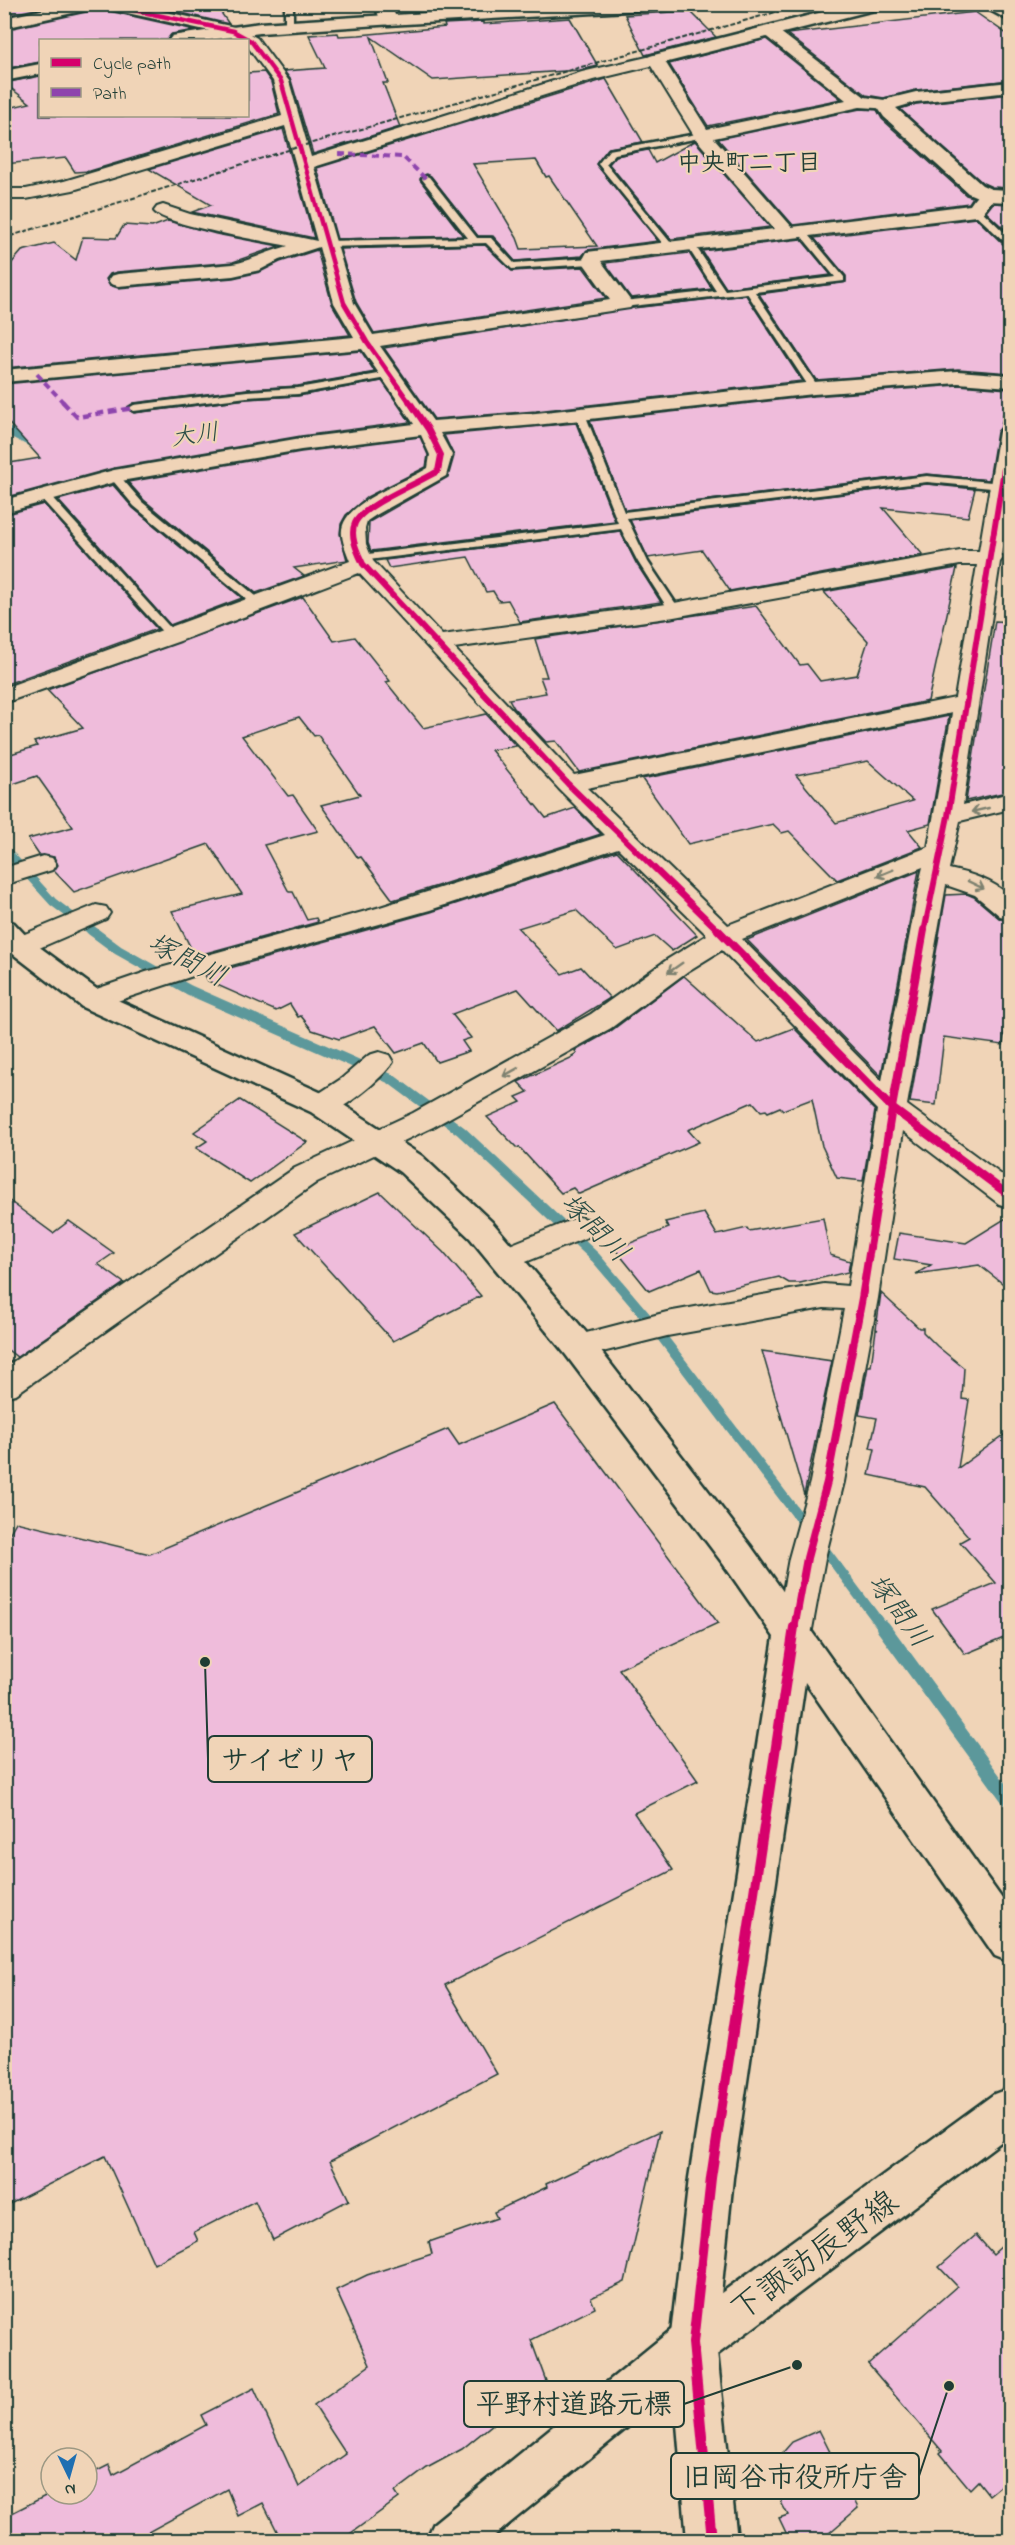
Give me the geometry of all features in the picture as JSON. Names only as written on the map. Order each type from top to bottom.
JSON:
[{"type":"street","points":[[4,23],[95,4]]},
{"type":"street","points":[[105,4],[233,31],[247,39]]},
{"type":"street","points":[[184,39],[385,12],[662,4]]},
{"type":"street","points":[[304,165],[588,76],[876,4]]},
{"type":"street","points":[[987,4],[1011,16]]},
{"type":"street","points":[[769,31],[860,102]]},
{"type":"street","points":[[249,40],[281,81],[304,165],[318,244],[344,303],[428,429],[441,455],[438,471],[421,483],[363,513],[354,523],[353,535],[361,561],[568,784],[724,936],[892,1108],[1011,1196]]},
{"type":"street","points":[[656,60],[702,135],[796,233]]},
{"type":"street","points":[[4,76],[39,69]]},
{"type":"street","points":[[702,135],[860,102],[885,105],[916,97],[1011,87]]},
{"type":"street","points":[[885,105],[890,113],[975,189],[982,203]]},
{"type":"street","points":[[4,194],[26,194],[67,186],[290,119]]},
{"type":"street","points":[[4,376],[368,342],[623,304],[591,261],[594,256],[796,233],[982,203],[1011,196]]},
{"type":"street","points":[[163,211],[185,219],[318,244]]},
{"type":"street","points":[[118,280],[233,270],[253,266],[272,256],[318,244]]},
{"type":"street","points":[[4,507],[43,494],[114,476],[301,444],[814,388],[958,377],[1011,381]]},
{"type":"street","points":[[712,2541],[693,2343],[711,2178],[793,1635],[807,1558],[820,1514],[862,1298],[892,1108],[937,863],[948,816],[1011,432]]},
{"type":"street","points":[[438,643],[675,610],[960,558],[992,558]]},
{"type":"street","points":[[4,696],[172,636],[361,561]]},
{"type":"street","points":[[568,784],[966,703]]},
{"type":"street","points":[[948,816],[1011,801]]},
{"type":"street","points":[[92,1000],[138,982],[176,973],[189,967],[354,924],[621,838]]},
{"type":"street","points":[[4,1385],[306,1175],[435,1114],[601,1021],[678,965],[724,936],[937,863],[994,893],[1011,910]]},
{"type":"street","points":[[4,877],[43,864]]},
{"type":"street","points":[[12,937],[59,929],[96,913]]},
{"type":"street","points":[[12,937],[92,1000],[322,1105],[377,1141],[426,1179],[481,1230],[578,1346],[737,1555],[1011,1943]]},
{"type":"street","points":[[322,1105],[351,1086],[379,1062]]},
{"type":"street","points":[[506,1259],[579,1228]]},
{"type":"street","points":[[578,1346],[623,1333],[667,1324],[824,1296],[862,1298]]},
{"type":"street","name":"下諏訪辰野線","points":[[451,2541],[693,2343],[1011,2109]]},
{"type":"lane","points":[[289,4],[289,26]]},
{"type":"lane","points":[[671,248],[602,164],[612,152],[702,135]]},
{"type":"lane","points":[[426,179],[475,241]]},
{"type":"lane","points":[[982,203],[1011,242]]},
{"type":"lane","points":[[623,304],[841,279],[796,233]]},
{"type":"lane","points":[[318,244],[488,240],[512,267],[591,261]]},
{"type":"lane","points":[[690,246],[721,291]]},
{"type":"lane","points":[[749,289],[814,388]]},
{"type":"lane","points":[[134,408],[247,394],[298,391],[390,375]]},
{"type":"lane","points":[[580,414],[622,520],[643,562],[675,610]]},
{"type":"lane","points":[[114,476],[138,504],[258,603]]},
{"type":"lane","points":[[361,561],[622,520],[927,479],[1002,486]]},
{"type":"lane","points":[[43,494],[172,636]]},
{"type":"building","points":[[4,4],[57,4],[4,16]]},
{"type":"building","points":[[143,4],[215,4],[229,24]]},
{"type":"building","points":[[100,9],[195,30],[172,34],[168,39],[39,39],[39,62],[4,69],[4,30]]},
{"type":"building","points":[[691,12],[716,37],[645,55],[625,15]]},
{"type":"building","points":[[975,12],[1011,37],[1011,80],[916,90],[884,98],[866,95],[787,34]]},
{"type":"building","points":[[570,18],[598,66],[580,70],[433,80],[371,37],[388,83],[383,83],[400,127],[313,154],[291,80],[284,71],[325,68],[309,35],[338,33],[339,36],[359,35],[445,27],[444,24],[483,22],[483,24]]},
{"type":"building","points":[[766,39],[841,99],[708,126],[669,64]]},
{"type":"building","points":[[264,72],[271,82],[279,114],[90,171],[75,172],[66,158],[4,164],[4,109],[30,103],[4,83],[39,76],[39,117],[249,117],[249,73]]},
{"type":"building","points":[[606,79],[643,142],[609,148],[596,164],[658,241],[587,250],[582,256],[515,261],[493,236],[478,236],[431,176],[427,174],[420,180],[463,236],[337,239],[317,168]],"holes":[[[536,160],[546,177],[549,176],[597,246],[521,249],[517,238],[473,164]]]},
{"type":"building","points":[[1011,94],[1011,188],[992,187],[983,183],[900,109],[916,104]]},
{"type":"building","points":[[860,109],[877,110],[882,119],[966,195],[973,197],[969,203],[793,225],[718,139]]},
{"type":"building","points":[[283,129],[314,238],[192,212],[211,205],[149,169]]},
{"type":"building","points":[[695,141],[770,227],[671,239],[609,164],[616,156],[648,150],[655,163]]},
{"type":"building","points":[[993,203],[1011,204],[1011,235],[986,212]]},
{"type":"building","points":[[976,218],[1005,246],[1011,247],[1011,373],[958,369],[816,380],[759,294],[846,282],[846,276],[814,238]]},
{"type":"building","points":[[168,221],[216,234],[279,246],[233,262],[117,272],[110,274],[106,279],[109,285],[118,288],[233,278],[260,272],[280,262],[317,250],[332,304],[350,335],[4,368],[4,272],[22,251],[54,243],[76,260],[83,237],[116,238],[124,225],[152,227]]},
{"type":"building","points":[[801,239],[831,275],[726,288],[702,251]]},
{"type":"building","points":[[485,245],[512,271],[583,267],[606,298],[374,333],[356,302],[340,249]]},
{"type":"building","points":[[689,253],[712,289],[631,298],[605,263]]},
{"type":"building","points":[[746,295],[802,381],[536,411],[434,419],[384,348],[633,308]]},
{"type":"building","points":[[361,351],[375,372],[298,386],[247,389],[134,403],[127,409],[134,413],[247,399],[298,396],[382,381],[410,422],[301,436],[114,468],[4,498],[4,464],[40,458],[4,418],[4,384]]},
{"type":"building","points":[[958,385],[1008,389],[1001,427],[997,432],[989,480],[927,474],[625,510],[590,421],[814,396]]},
{"type":"building","points":[[576,423],[615,521],[371,551],[368,543],[369,522],[448,477],[454,456],[444,435]]},
{"type":"building","points":[[420,437],[428,455],[426,467],[367,497],[346,515],[341,524],[340,534],[347,560],[294,568],[304,576],[256,593],[144,500],[128,482],[301,452]]},
{"type":"building","points":[[927,484],[975,489],[968,517],[883,508],[923,555],[730,591],[702,550],[648,558],[630,520]]},
{"type":"building","points":[[113,485],[133,508],[242,598],[170,625],[58,500]]},
{"type":"building","points":[[44,504],[157,629],[4,685],[4,515]]},
{"type":"building","points":[[620,531],[636,563],[661,602],[520,622],[508,600],[499,601],[493,591],[486,592],[468,557],[389,568],[385,560]]},
{"type":"building","points":[[957,568],[928,701],[579,772],[556,741],[546,742],[514,708],[509,699],[546,693],[540,677],[547,677],[535,639],[756,606],[800,665],[807,664],[820,681],[857,675],[868,641],[824,592]]},
{"type":"building","points":[[303,597],[334,641],[355,637],[390,681],[386,682],[423,728],[486,714],[516,746],[491,750],[546,818],[575,808],[601,834],[393,900],[361,857],[358,858],[321,805],[360,795],[318,735],[314,736],[299,717],[242,736],[288,796],[293,795],[318,831],[264,845],[307,920],[316,918],[318,922],[195,956],[172,911],[242,894],[209,844],[74,892],[54,871],[58,865],[54,857],[39,855],[28,839],[73,827],[37,776],[4,787],[4,756],[37,746],[34,742],[83,728],[47,690]]},
{"type":"building","points":[[995,621],[1011,622],[1011,791],[966,801]]},
{"type":"building","points":[[949,716],[930,824],[908,830],[922,847],[837,880],[789,831],[782,833],[773,824],[688,844],[642,779]],"holes":[[[868,761],[913,801],[836,823],[796,775]]]},
{"type":"building","points":[[617,851],[697,935],[672,951],[655,936],[617,950],[576,910],[518,928],[562,974],[581,967],[610,998],[556,1031],[518,989],[452,1014],[471,1038],[462,1041],[469,1051],[437,1062],[424,1043],[396,1053],[375,1026],[339,1039],[312,1030],[301,1016],[298,1017],[290,1004],[276,1011],[208,981],[205,975],[431,912]]},
{"type":"building","points":[[919,871],[917,881],[881,1076],[747,940]]},
{"type":"building","points":[[967,894],[999,918],[1011,923],[1011,999],[1008,1000],[1003,1045],[944,1037],[936,1105],[910,1102],[946,895]]},
{"type":"building","points":[[684,976],[758,1042],[794,1028],[875,1111],[863,1181],[837,1178],[822,1146],[812,1099],[783,1110],[780,1107],[768,1112],[761,1111],[753,1102],[688,1130],[699,1142],[579,1194],[573,1188],[561,1193],[519,1147],[517,1148],[487,1117],[521,1102],[516,1097],[528,1092],[518,1082],[573,1057],[577,1053],[575,1051],[612,1030]]},
{"type":"building","points":[[240,1100],[307,1142],[250,1183],[196,1148],[207,1141],[194,1132]]},
{"type":"building","points":[[380,1192],[443,1252],[481,1296],[393,1341],[295,1233]]},
{"type":"building","points":[[4,1197],[53,1233],[69,1221],[114,1253],[98,1264],[124,1283],[17,1357],[4,1347]]},
{"type":"building","points":[[704,1213],[717,1235],[747,1228],[749,1231],[823,1218],[830,1255],[850,1261],[848,1272],[800,1283],[789,1283],[779,1277],[717,1291],[711,1290],[701,1269],[649,1291],[615,1249],[669,1228],[665,1222]]},
{"type":"building","points":[[1011,1215],[1011,1290],[979,1265],[916,1274],[931,1265],[894,1259],[899,1233],[966,1243]]},
{"type":"building","points":[[881,1293],[919,1328],[923,1328],[923,1332],[937,1346],[964,1368],[962,1399],[969,1400],[958,1468],[1011,1430],[1011,1635],[965,1654],[932,1609],[996,1583],[960,1542],[969,1537],[925,1487],[869,1475],[875,1449],[870,1448],[877,1418],[859,1415],[868,1366],[871,1366],[876,1330],[878,1330],[876,1329]]},
{"type":"building","points":[[762,1351],[832,1361],[804,1495]]},
{"type":"building","points":[[555,1404],[718,1623],[619,1669],[698,1781],[634,1813],[673,1870],[445,1985],[497,2074],[330,2161],[349,2200],[273,2240],[255,2201],[194,2232],[198,2241],[154,2264],[105,2156],[4,2207],[4,1543],[16,1522],[150,1554],[448,1429],[459,1445]]},
{"type":"building","points":[[660,2131],[625,2282],[591,2298],[595,2308],[531,2340],[546,2381],[462,2449],[427,2468],[395,2492],[399,2498],[340,2541],[282,2541],[263,2503],[238,2516],[227,2489],[148,2532],[151,2541],[4,2541],[4,2517],[39,2499],[39,2506],[99,2506],[99,2470],[109,2465],[113,2475],[206,2425],[201,2415],[254,2388],[299,2487],[346,2454],[314,2405],[370,2365],[336,2290],[367,2275],[432,2254],[429,2242],[497,2218],[494,2212],[547,2187],[546,2184]]},
{"type":"building","points":[[976,2235],[993,2254],[1011,2238],[1011,2477],[989,2495],[978,2481],[970,2489],[940,2453],[942,2451],[868,2364],[957,2286],[939,2267]]},
{"type":"building","points":[[819,2430],[858,2508],[819,2539],[790,2541],[779,2518],[788,2515],[782,2504],[777,2474],[778,2458],[792,2442]]},
{"type":"waterway","name":"大川","points":[[4,429],[33,444]]},
{"type":"waterway","name":"大川","points":[[129,465],[256,446]]},
{"type":"waterway","name":"塚間川","points":[[4,848],[53,902],[93,932]]},
{"type":"waterway","name":"塚間川","points":[[91,930],[118,950],[189,990],[391,1079],[461,1131],[596,1258],[652,1324],[808,1529]]},
{"type":"waterway","name":"塚間川","points":[[818,1541],[884,1629]]},
{"type":"waterway","name":"塚間川","points":[[883,1627],[1010,1801]]},
{"type":"railway","points":[[4,238],[298,147],[804,4]]},
{"type":"marked path","points":[[339,154],[403,157],[426,179]]},
{"type":"marked path","points":[[37,374],[77,417],[134,408]]},
{"type":"cycle path","points":[[105,4],[233,31],[247,39]]},
{"type":"cycle path","points":[[249,40],[281,81],[344,303],[367,342],[428,429],[441,455],[438,471],[379,503],[355,523],[354,539],[363,564],[568,784],[724,936],[892,1108],[1010,1196]]},
{"type":"cycle path","points":[[712,2540],[693,2343],[711,2178],[793,1635],[807,1558],[827,1482],[862,1298],[892,1108],[934,875],[948,816],[1010,432]]},
{"type":"place","name":"サイゼリヤ","points":[[205,1662]]},
{"type":"place","name":"平野村道路元標","points":[[797,2365]]},
{"type":"place","name":"旧岡谷市役所庁舎","points":[[949,2386]]},
{"type":"district","name":"中央町二丁目","points":[[749,162]]}]
